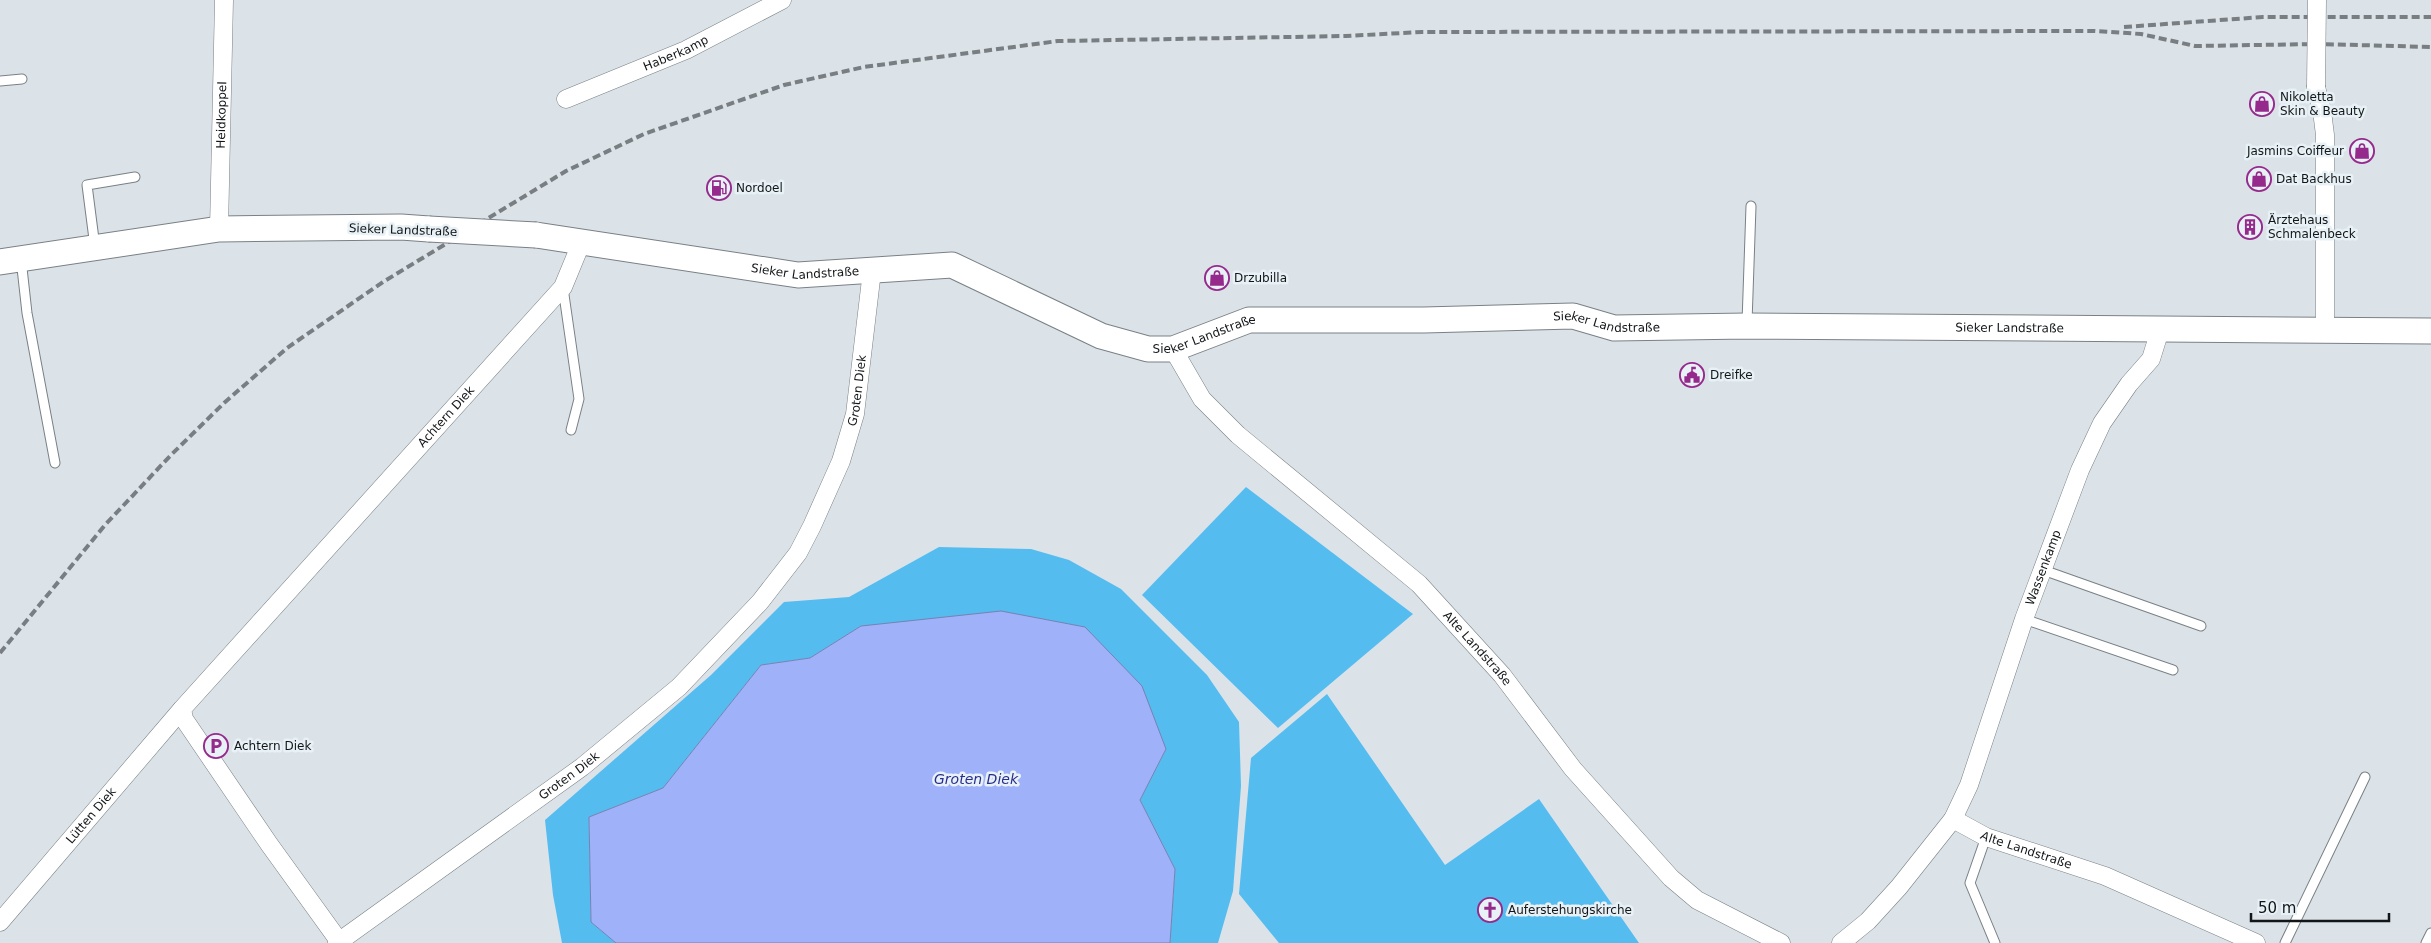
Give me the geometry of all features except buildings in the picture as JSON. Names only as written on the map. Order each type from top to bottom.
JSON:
[{"type":"street","name":"Heidkoppel","points":[[219,229],[224,0]]},
{"type":"street","name":"Haberkamp","points":[[566,99],[686,50],[782,0]]},
{"type":"street","points":[[2316,0],[2316,88],[2322,111],[2325,135],[2325,330]]},
{"type":"street","name":"Sieker Landstraße","points":[[11,261],[219,229],[401,227],[536,235],[798,275],[872,271],[895,267],[952,265],[1101,336],[1148,349],[1173,349],[1249,320],[1424,320],[1572,316],[1614,328],[1747,326],[2431,332]]},
{"type":"street","name":"Achtern Diek","points":[[182,709],[563,287],[582,241]]},
{"type":"street","name":"Groten Diek","points":[[338,942],[582,767],[679,687],[760,602],[798,553],[841,461],[855,414],[872,271]]},
{"type":"street","name":"Wassenkamp","points":[[1953,819],[1969,785],[2024,619],[2080,470],[2102,423],[2129,384],[2151,359],[2160,330]]},
{"type":"street","name":"Alte Landstraße","points":[[1173,349],[1202,399],[1238,435],[1418,584],[1502,674],[1573,769],[1670,878],[1698,900],[1781,943]]},
{"type":"street","points":[[182,709],[184,719],[263,837],[338,942]]},
{"type":"street","name":"Lütten Diek","points":[[0,922],[182,709]]},
{"type":"street","points":[[1841,943],[1868,921],[1899,887],[1953,819]]},
{"type":"street","name":"Alte Landstraße","points":[[1953,819],[1986,837],[2105,876],[2256,943]]},
{"type":"lane","points":[[0,81],[22,79]]},
{"type":"lane","points":[[95,247],[87,185],[135,177]]},
{"type":"lane","points":[[1747,326],[1751,206]]},
{"type":"lane","points":[[11,261],[27,313],[56,463]]},
{"type":"lane","points":[[563,287],[579,399],[571,430]]},
{"type":"lane","points":[[2043,570],[2201,626]]},
{"type":"lane","points":[[2024,619],[2173,670]]},
{"type":"lane","points":[[2285,943],[2365,777]]},
{"type":"lane","points":[[1986,837],[1970,882],[1995,943]]},
{"type":"lane","points":[[2426,943],[2431,933]]},
{"type":"shaded area","points":[[1246,487],[1413,614],[1278,728],[1142,595]]},
{"type":"shaded area","points":[[939,547],[1031,549],[1069,560],[1121,589],[1207,675],[1239,722],[1241,786],[1233,891],[1218,943],[1170,943],[1175,869],[1140,800],[1166,749],[861,626],[810,658],[761,665],[663,788],[589,817],[591,922],[616,943],[562,943],[553,895],[545,820],[711,675],[784,602],[849,597]]},
{"type":"shaded area","points":[[1327,694],[1445,865],[1539,799],[1639,943],[1279,943],[1239,894],[1251,758]]},
{"type":"water","name":"Groten Diek","points":[[1001,611],[1085,627],[1142,686],[1166,749],[1140,800],[1175,869],[1170,943],[616,943],[591,922],[589,817],[663,788],[761,665],[810,658],[861,626]]},
{"type":"railway","points":[[2124,27],[2263,17],[2431,17]]},
{"type":"railway","points":[[0,653],[105,525],[170,456],[224,403],[287,348],[383,282],[566,171],[644,134],[784,85],[864,67],[1058,41],[1346,36],[1422,32],[2095,31],[2141,34],[2195,46],[2319,44],[2431,47]]},
{"type":"place","name":"Nikoletta Skin & Beauty","points":[[2262,104]]},
{"type":"place","name":"Jasmins Coiffeur","points":[[2362,151]]},
{"type":"place","name":"Dat Backhus","points":[[2259,179]]},
{"type":"place","name":"Nordoel","points":[[719,188]]},
{"type":"place","name":"Ärztehaus Schmalenbeck","points":[[2250,227]]},
{"type":"place","name":"Drzubilla","points":[[1217,278]]},
{"type":"place","name":"Dreifke","points":[[1692,375]]},
{"type":"place","name":"Achtern Diek","points":[[216,746]]},
{"type":"place","name":"Auferstehungskirche","points":[[1490,910]]}]
